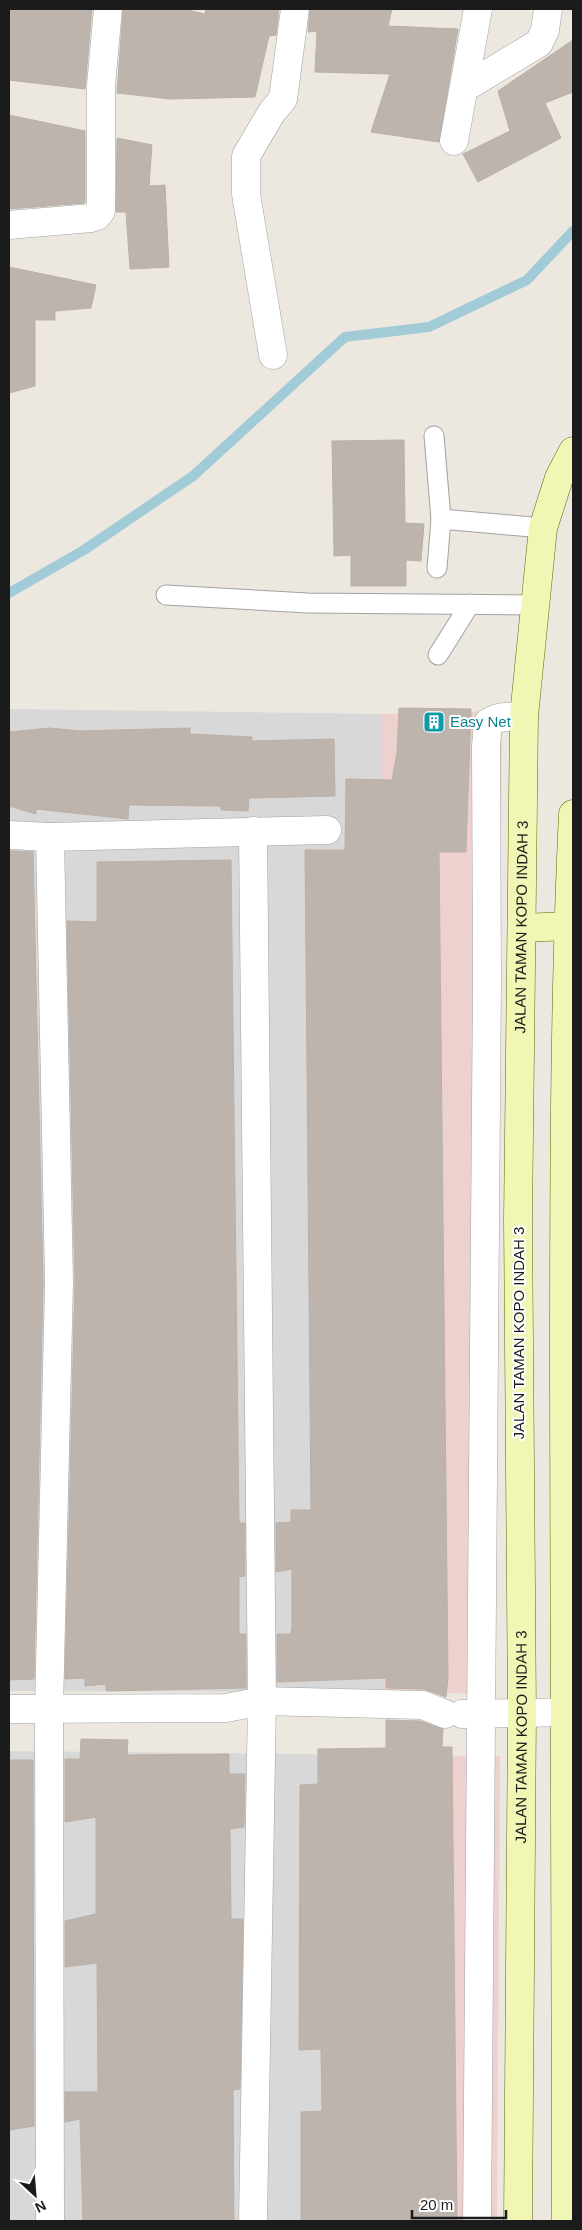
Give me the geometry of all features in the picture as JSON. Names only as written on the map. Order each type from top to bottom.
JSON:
[{"type":"main road","name":"JALAN TAMAN KOPO INDAH 3","points":[[518,2221],[522,1712],[518,1219],[523,928],[524,716],[537,605],[542,528],[559,478],[573,451]]},
{"type":"main road","points":[[566,2221],[568,1712],[564,1141],[568,926],[573,814]]},
{"type":"main road","points":[[523,928],[568,926]]},
{"type":"street","points":[[9,225],[91,218],[97,216],[101,211],[101,86],[108,9]]},
{"type":"street","points":[[273,355],[246,194],[246,156],[272,112],[283,99],[295,9]]},
{"type":"street","points":[[454,141],[478,9]]},
{"type":"street","points":[[464,88],[539,43],[545,30],[548,9]]},
{"type":"street","points":[[477,2221],[480,1713],[486,1218],[486,746],[488,723],[497,718],[524,716]]},
{"type":"street","points":[[9,835],[50,837],[327,830]]},
{"type":"street","points":[[253,831],[262,1710],[253,2221]]},
{"type":"street","points":[[50,837],[59,1282],[49,1709],[50,2221]]},
{"type":"street","points":[[486,1218],[518,1219]]},
{"type":"street","points":[[9,1709],[226,1708],[262,1710],[423,1705],[445,1714],[568,1712]]},
{"type":"lane","points":[[434,436],[441,519],[437,568]]},
{"type":"lane","points":[[441,519],[542,528]]},
{"type":"lane","points":[[166,596],[308,603],[537,605]]},
{"type":"lane","points":[[438,655],[470,604]]},
{"type":"shaded area","points":[[9,709],[382,714],[383,1692],[9,1691]]},
{"type":"shaded area","points":[[502,711],[494,1694],[383,1692],[382,714]]},
{"type":"shaded area","points":[[9,1751],[394,1755],[386,2221],[9,2221]]},
{"type":"shaded area","points":[[394,1755],[500,1756],[497,2221],[386,2221]]},
{"type":"building","points":[[9,9],[92,9],[85,89],[9,80]]},
{"type":"building","points":[[123,9],[183,9],[205,14],[206,9],[279,9],[276,35],[269,36],[255,97],[170,99],[117,93]]},
{"type":"building","points":[[310,9],[392,9],[388,26],[458,29],[439,142],[371,132],[390,74],[315,72],[317,31],[308,32]]},
{"type":"building","points":[[573,40],[573,92],[545,103],[561,138],[478,182],[463,154],[510,131],[498,91]]},
{"type":"building","points":[[9,115],[85,131],[85,203],[9,209]]},
{"type":"building","points":[[117,138],[152,145],[149,186],[165,185],[169,267],[130,269],[126,212],[116,212]]},
{"type":"building","points":[[9,267],[96,285],[91,308],[55,311],[55,320],[35,320],[35,386],[9,393]]},
{"type":"building","points":[[404,440],[405,523],[424,524],[421,561],[406,560],[406,586],[351,586],[351,555],[334,556],[332,441]]},
{"type":"building","points":[[399,708],[471,709],[466,852],[439,852],[448,1677],[446,1697],[424,1689],[386,1688],[386,1678],[277,1682],[277,1634],[291,1634],[292,1569],[276,1572],[276,1523],[291,1522],[291,1510],[311,1510],[305,850],[345,850],[346,779],[392,780],[397,753]]},
{"type":"building","points":[[50,728],[79,731],[190,728],[190,734],[252,737],[252,741],[334,739],[335,796],[249,798],[248,811],[221,810],[221,806],[129,805],[128,819],[36,809],[36,814],[9,806],[9,732]]},
{"type":"building","points":[[9,851],[33,852],[43,1282],[34,1679],[9,1680]]},
{"type":"building","points":[[231,860],[239,1523],[245,1523],[245,1576],[239,1577],[239,1634],[246,1634],[246,1688],[106,1691],[106,1684],[85,1686],[85,1678],[65,1679],[75,1282],[67,921],[97,922],[97,862]]},
{"type":"building","points":[[386,1720],[420,1721],[443,1729],[442,1747],[452,1747],[457,2221],[301,2221],[301,2112],[322,2111],[321,2049],[299,2050],[300,1785],[318,1784],[318,1749],[386,1748]]},
{"type":"building","points":[[81,1739],[128,1740],[127,1755],[229,1754],[229,1774],[245,1774],[244,1827],[230,1829],[231,1919],[243,1919],[240,2089],[233,2090],[234,2221],[83,2221],[80,2119],[65,2122],[65,2092],[98,2092],[97,1963],[65,1967],[65,1921],[96,1914],[96,1817],[65,1822],[65,1759],[80,1759]]},
{"type":"building","points":[[9,1760],[33,1760],[34,2126],[9,2130]]},
{"type":"waterway","points":[[9,593],[84,550],[193,476],[345,337],[429,327],[527,280],[573,231]]},
{"type":"place","name":"Easy Net","points":[[434,722]]}]
